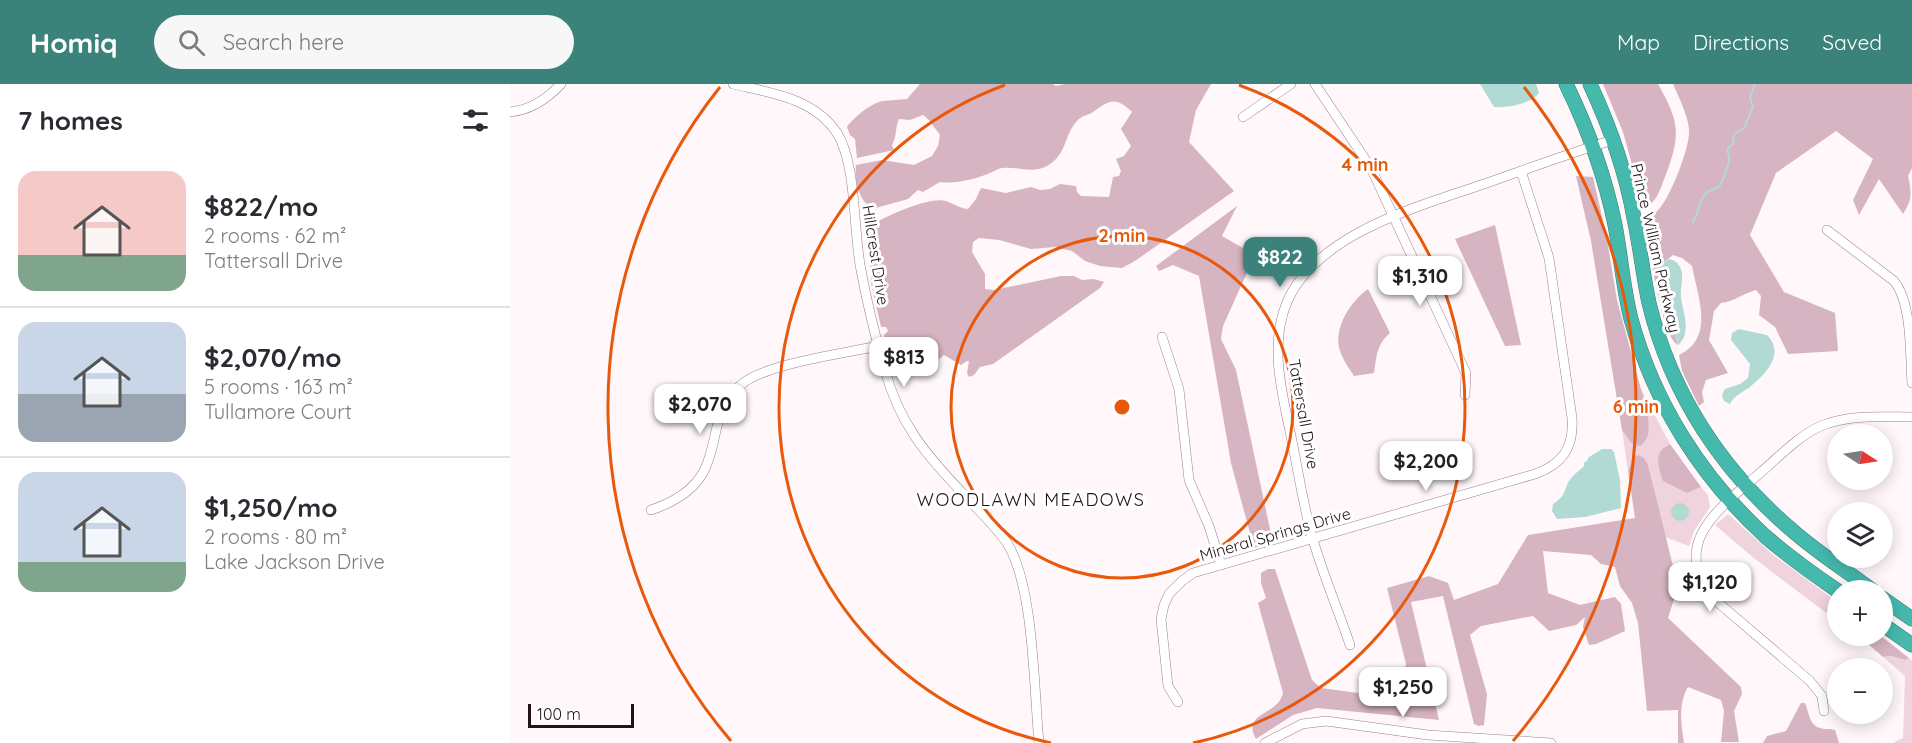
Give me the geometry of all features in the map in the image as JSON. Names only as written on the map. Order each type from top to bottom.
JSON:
[{"type":"highway","points":[[1566,84],[1593,146],[1612,215],[1631,319],[1647,365],[1669,413],[1712,479],[1730,500],[1768,538],[1827,583]]},
{"type":"highway","name":"Prince William Parkway","points":[[1590,84],[1613,140],[1627,186],[1649,302],[1664,350],[1679,387],[1695,417],[1718,453],[1745,486],[1795,533],[1858,580]]},
{"type":"highway","points":[[1893,606],[1912,619]]},
{"type":"highway","points":[[1893,632],[1912,645]]},
{"type":"street","points":[[510,112],[534,106],[561,84]]},
{"type":"street","name":"Hillcrest Drive","points":[[733,84],[786,97],[811,107],[828,121],[842,142],[849,162],[861,271],[878,346],[902,417],[921,447],[1007,542],[1016,561],[1029,629],[1039,743]]},
{"type":"street","points":[[1243,117],[1291,84]]},
{"type":"street","points":[[1315,84],[1371,168],[1466,373],[1465,395]]},
{"type":"street","name":"Tattersall Drive","points":[[1350,645],[1313,538],[1283,395],[1278,348],[1287,303],[1299,282],[1329,252],[1393,216],[1613,140]]},
{"type":"street","name":"Mineral Springs Drive","points":[[1178,702],[1168,686],[1162,629],[1164,605],[1169,594],[1193,573],[1535,474],[1549,469],[1566,452],[1573,432],[1572,418],[1549,258],[1521,171]]},
{"type":"street","points":[[1827,230],[1880,270],[1902,290],[1908,307],[1912,383]]},
{"type":"street","points":[[1162,337],[1179,389],[1189,480],[1209,526],[1221,566]]},
{"type":"street","points":[[651,510],[687,492],[698,480],[708,461],[717,418],[733,392],[745,381],[777,368],[878,346]]},
{"type":"street","points":[[1824,711],[1822,696],[1810,681],[1714,600],[1703,583],[1697,564],[1698,543],[1708,522],[1730,500],[1796,441],[1820,426],[1847,419],[1912,417]]},
{"type":"street","points":[[1266,743],[1302,724],[1326,721],[1428,735],[1551,743]]},
{"type":"shaded area","points":[[920,84],[1053,84],[1056,86],[1065,84],[1211,84],[1196,110],[1189,142],[1234,191],[1122,268],[1100,266],[1085,261],[1072,251],[1055,247],[1031,249],[999,240],[979,238],[973,242],[972,252],[985,274],[985,289],[994,290],[1061,276],[1104,282],[1100,288],[993,364],[980,367],[974,375],[969,377],[967,373],[969,361],[961,365],[944,355],[939,359],[926,359],[919,367],[916,361],[909,360],[893,367],[888,350],[890,344],[884,335],[888,331],[886,327],[881,327],[871,283],[870,260],[877,252],[876,247],[866,235],[867,227],[917,205],[938,200],[968,209],[981,188],[1006,193],[1031,187],[1040,190],[1050,189],[1060,184],[1076,186],[1081,196],[1109,197],[1113,177],[1119,176],[1121,171],[1116,159],[1124,156],[1131,146],[1121,129],[1132,112],[1117,102],[1112,102],[1077,121],[1059,156],[1047,166],[1031,170],[1002,168],[968,180],[940,182],[923,192],[918,190],[908,199],[872,209],[858,190],[856,165],[882,160],[914,165],[932,156],[938,146],[940,135],[923,115],[910,120],[899,119],[892,145],[894,150],[857,158],[855,139],[850,135],[847,127],[873,104],[907,99]]},
{"type":"shaded area","points":[[1480,84],[1536,84],[1539,93],[1530,100],[1518,104],[1494,107]]},
{"type":"shaded area","points":[[1603,84],[1658,84],[1671,109],[1676,129],[1674,150],[1659,192],[1649,205],[1644,203],[1641,197],[1623,132]]},
{"type":"shaded area","points":[[1673,84],[1912,84],[1912,168],[1908,176],[1910,196],[1903,214],[1879,179],[1859,215],[1853,200],[1873,159],[1836,131],[1776,173],[1750,235],[1784,292],[1835,313],[1838,351],[1788,354],[1775,327],[1759,315],[1761,296],[1756,290],[1721,303],[1714,311],[1709,340],[1728,373],[1706,380],[1702,392],[1704,402],[1699,406],[1682,371],[1679,355],[1690,348],[1701,328],[1700,304],[1692,266],[1682,258],[1673,255],[1662,264],[1660,280],[1678,345],[1666,325],[1661,308],[1645,219],[1657,211],[1664,202],[1687,146],[1688,123]]},
{"type":"shaded area","points":[[1576,176],[1593,177],[1606,234],[1617,300],[1648,415],[1648,436],[1640,446],[1631,443],[1622,430],[1591,241]]},
{"type":"shaded area","points":[[1237,206],[1222,236],[1255,255],[1223,326],[1221,339],[1236,370],[1273,543],[1254,548],[1231,463],[1199,276],[1173,265],[1159,271],[1156,266]]},
{"type":"shaded area","points":[[1495,225],[1521,345],[1505,346],[1455,239]]},
{"type":"shaded area","points":[[1669,259],[1678,264],[1682,274],[1681,296],[1686,328],[1678,345],[1659,274],[1662,264]]},
{"type":"shaded area","points":[[1368,289],[1390,333],[1380,346],[1374,373],[1354,376],[1340,351],[1339,333],[1349,308]]},
{"type":"shaded area","points":[[1739,329],[1767,335],[1772,342],[1774,356],[1763,375],[1730,404],[1724,401],[1722,395],[1725,389],[1740,384],[1748,378],[1750,364],[1731,340],[1732,333]]},
{"type":"shaded area","points":[[1641,389],[1670,444],[1664,447],[1687,493],[1701,487],[1708,495],[1710,507],[1694,531],[1689,546],[1665,537],[1648,465],[1633,458],[1628,471],[1622,430],[1631,443],[1649,430],[1648,415]]},
{"type":"shaded area","points":[[1670,444],[1701,487],[1687,493],[1663,481],[1658,460],[1661,451]]},
{"type":"shaded area","points":[[1602,449],[1611,449],[1614,452],[1620,480],[1621,508],[1585,517],[1557,519],[1552,511],[1553,504],[1562,496],[1568,482],[1584,466],[1584,462]]},
{"type":"shaded area","points":[[1638,455],[1644,458],[1648,465],[1674,570],[1675,596],[1668,618],[1741,687],[1742,694],[1734,711],[1739,742],[1721,742],[1724,711],[1721,700],[1688,687],[1683,700],[1681,721],[1684,743],[1678,743],[1678,710],[1647,711],[1638,623],[1632,603],[1620,586],[1615,567],[1601,564],[1591,555],[1543,551],[1548,593],[1580,605],[1615,597],[1621,604],[1625,631],[1589,645],[1583,627],[1585,617],[1576,625],[1549,631],[1533,616],[1481,626],[1470,635],[1487,694],[1484,725],[1479,726],[1474,724],[1443,596],[1411,602],[1439,720],[1317,708],[1293,715],[1256,739],[1253,724],[1275,706],[1283,693],[1258,603],[1266,598],[1261,583],[1261,573],[1268,569],[1275,569],[1312,680],[1321,688],[1366,694],[1379,703],[1401,689],[1406,664],[1387,588],[1429,576],[1448,583],[1454,600],[1498,584],[1528,535],[1635,518],[1628,471],[1633,458]]},
{"type":"shaded area","points":[[1680,503],[1686,506],[1689,512],[1686,518],[1680,521],[1674,518],[1671,512],[1674,506]]},
{"type":"shaded area","points":[[1728,514],[1771,553],[1827,595],[1827,613],[1755,559],[1715,525]]},
{"type":"shaded area","points":[[1893,645],[1909,658],[1905,660],[1891,656],[1883,657],[1870,646]]},
{"type":"shaded area","points":[[1891,656],[1904,660],[1909,658],[1912,661],[1912,743],[1893,743],[1903,738],[1905,676],[1893,666],[1893,658],[1883,657]]},
{"type":"shaded area","points":[[1801,703],[1805,703],[1811,721],[1816,726],[1835,730],[1839,743],[1763,743],[1767,736],[1786,731]]},
{"type":"waterway","points":[[1693,222],[1704,196],[1707,192],[1719,187],[1722,181],[1729,160],[1728,148],[1733,144],[1734,134],[1744,128],[1753,107],[1750,97],[1755,84]]},
{"type":"district","name":"WOODLAWN MEADOWS","points":[[1031,499]]}]
